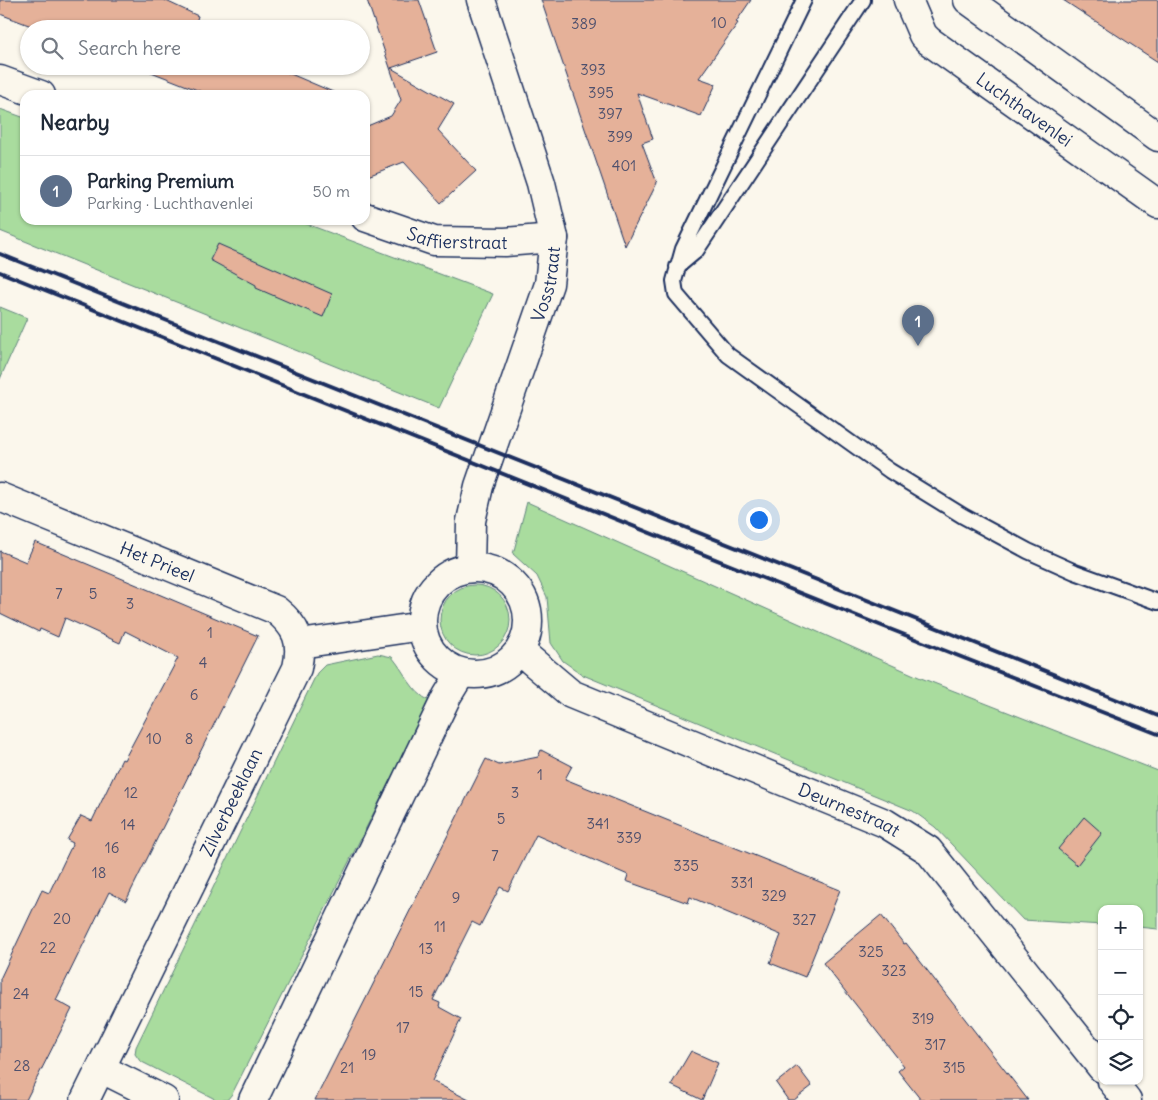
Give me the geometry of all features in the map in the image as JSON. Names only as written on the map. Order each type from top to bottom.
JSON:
[{"type":"street","name":"Vosstraat","points":[[470,568],[471,521],[480,486],[548,284],[554,238],[541,183],[481,0]]},
{"type":"street","name":"Luchthavenlei","points":[[908,0],[923,35],[929,41],[1158,204]]},
{"type":"street","points":[[968,0],[1158,137]]},
{"type":"street","points":[[0,80],[27,90]]},
{"type":"street","name":"Saffierstraat","points":[[370,219],[434,241],[505,242],[554,238]]},
{"type":"street","name":"Het Prieel","points":[[0,497],[276,610],[289,621],[300,644]]},
{"type":"street","points":[[470,568],[490,570],[508,578],[521,594],[528,612],[528,633],[520,651],[508,663],[494,671],[478,675],[461,673],[446,667],[434,656],[426,642],[422,626],[424,605],[434,587],[450,574],[470,568]]},
{"type":"street","points":[[300,644],[422,626]]},
{"type":"street","name":"Zilverbeeklaan","points":[[85,1100],[102,1070],[296,668],[300,644]]},
{"type":"street","name":"Deurnestraat","points":[[520,651],[571,694],[885,823],[928,850],[1098,1063]]},
{"type":"street","points":[[253,1100],[447,696],[461,673]]},
{"type":"street","points":[[102,1070],[164,1100]]},
{"type":"street","points":[[1115,1085],[1127,1100]]},
{"type":"lane","points":[[804,0],[676,267],[674,281],[676,294],[728,355],[890,471],[963,516],[1028,550],[1075,572],[1158,602]]},
{"type":"lane","points":[[676,267],[696,251],[863,0]]},
{"type":"green space","points":[[0,109],[20,116],[20,225],[309,225],[493,294],[439,408],[0,231]]},
{"type":"green space","points":[[0,307],[27,318],[0,379]]},
{"type":"green space","points":[[527,502],[921,678],[1158,771],[1158,929],[1143,927],[1143,905],[1098,905],[1098,925],[1023,920],[935,827],[913,811],[583,675],[563,661],[551,643],[547,597],[537,576],[513,554]]},
{"type":"green space","points":[[482,585],[495,591],[504,600],[508,606],[510,620],[508,634],[500,645],[489,653],[468,655],[461,653],[450,645],[442,634],[440,613],[442,606],[450,595],[461,587]]},
{"type":"green space","points":[[378,654],[392,657],[413,687],[430,701],[232,1094],[227,1100],[217,1100],[140,1061],[135,1054],[136,1047],[317,673],[325,665]]},
{"type":"building","points":[[0,0],[164,0],[198,16],[197,20],[20,20],[20,22],[0,14]]},
{"type":"building","points":[[367,0],[419,0],[437,52],[391,68],[454,104],[438,130],[476,171],[441,203],[404,162],[370,175],[370,125],[391,116],[401,100]]},
{"type":"building","points":[[541,0],[751,0],[736,22],[738,23],[699,78],[716,84],[701,116],[637,93],[653,139],[642,143],[657,183],[625,246]]},
{"type":"building","points":[[1063,0],[1158,0],[1158,62]]},
{"type":"building","points":[[159,75],[293,75],[328,90],[197,90]]},
{"type":"building","points":[[218,244],[332,294],[323,317],[256,288],[256,285],[210,260]]},
{"type":"building","points":[[35,542],[258,636],[126,901],[109,892],[56,1000],[72,1009],[26,1100],[0,1100],[0,979],[42,890],[49,893],[73,843],[67,840],[81,816],[92,821],[122,759],[124,760],[178,658],[125,631],[120,643],[65,618],[58,637],[40,629],[39,632],[0,613],[0,551],[26,562]]},
{"type":"building","points":[[541,750],[572,766],[565,779],[840,890],[805,977],[770,963],[781,935],[690,897],[688,903],[626,881],[628,875],[536,835],[508,891],[500,887],[480,926],[472,922],[433,1000],[440,1003],[439,1007],[461,1019],[432,1081],[469,1100],[315,1100],[486,759],[499,765],[538,757]]},
{"type":"building","points":[[1084,817],[1102,833],[1077,865],[1058,849]]},
{"type":"building","points":[[881,915],[904,944],[906,943],[1028,1100],[921,1100],[898,1071],[904,1066],[823,963]]},
{"type":"building","points":[[691,1051],[718,1063],[702,1100],[671,1085]]},
{"type":"building","points":[[797,1066],[812,1086],[794,1100],[788,1100],[776,1083]]},
{"type":"railway","points":[[0,254],[1158,716]]},
{"type":"railway","points":[[0,272],[882,626],[1158,734]]},
{"type":"place","name":"Parking Premium","points":[[918,346]]}]
